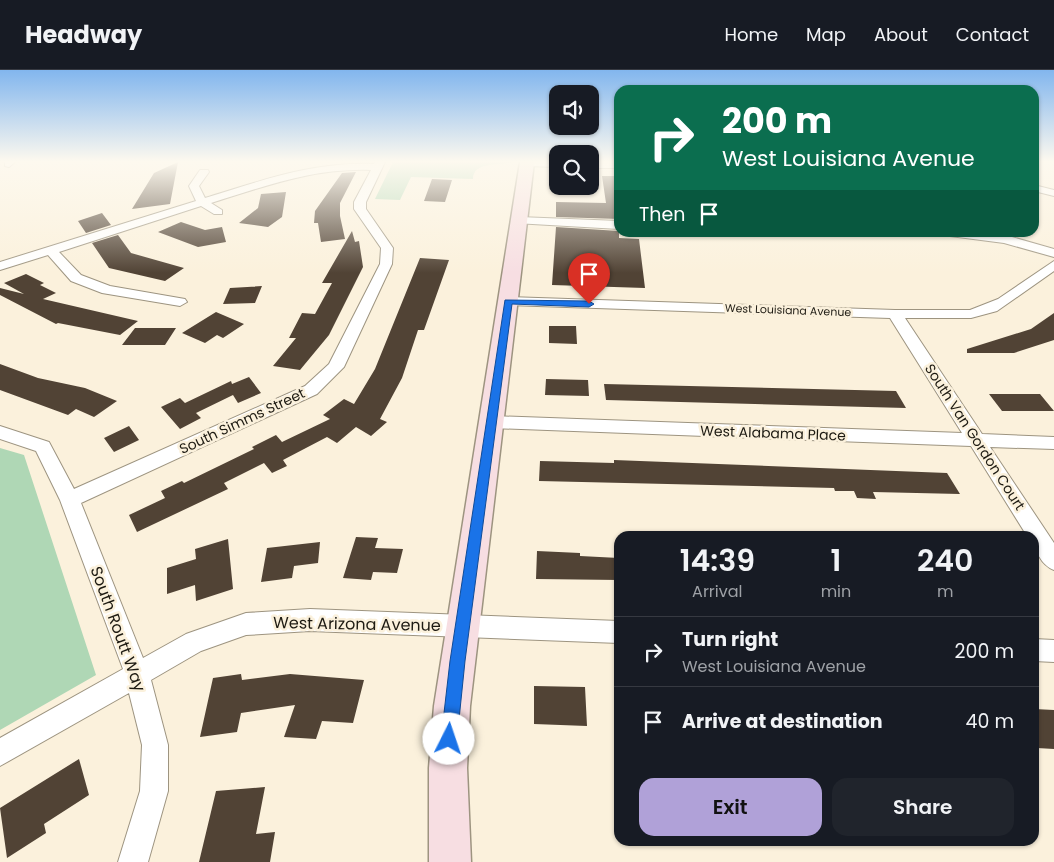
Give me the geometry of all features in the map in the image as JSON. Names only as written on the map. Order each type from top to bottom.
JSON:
[{"type":"main road","points":[[450,862],[447,814],[449,739],[522,199]]},
{"type":"street","points":[[199,199],[202,203],[218,212]]},
{"type":"street","points":[[0,266],[215,199]]},
{"type":"street","name":"South Simms Street","points":[[70,500],[311,390],[336,367],[386,264],[387,248],[360,209],[362,199]]},
{"type":"street","points":[[519,221],[614,225]]},
{"type":"street","points":[[989,237],[1005,239],[1054,253]]},
{"type":"street","points":[[50,250],[76,278],[107,290],[180,302]]},
{"type":"street","name":"West Louisiana Avenue","points":[[508,301],[954,315],[983,312],[1004,302],[1054,265]]},
{"type":"street","name":"South Van Gordon Court","points":[[895,314],[1035,531]]},
{"type":"street","name":"West Alabama Place","points":[[492,422],[1054,444]]},
{"type":"street","name":"South Routt Way","points":[[0,432],[43,447],[70,500],[137,675],[156,745],[154,790],[133,862]]},
{"type":"street","name":"South Van Gordon Court","points":[[1039,538],[1054,561]]},
{"type":"street","name":"West Arizona Avenue","points":[[137,675],[194,642],[246,624],[310,620],[614,632]]},
{"type":"street","points":[[1039,650],[1054,651]]},
{"type":"street","points":[[0,753],[137,675]]},
{"type":"green space","points":[[0,448],[24,455],[96,675],[0,730]]},
{"type":"building","points":[[138,199],[171,199],[170,204],[132,209]]},
{"type":"building","points":[[260,199],[285,199],[282,217],[268,227],[239,223],[258,208]]},
{"type":"building","points":[[324,199],[342,199],[340,203],[340,216],[345,239],[321,242],[318,223],[314,223],[315,211]]},
{"type":"building","points":[[425,199],[446,199],[445,202],[424,201]]},
{"type":"building","points":[[605,199],[614,199],[614,219],[556,217],[556,202],[606,203]]},
{"type":"building","points":[[102,213],[111,225],[86,233],[78,221]]},
{"type":"building","points":[[181,222],[205,230],[222,227],[226,242],[198,247],[158,232]]},
{"type":"building","points":[[556,227],[614,231],[614,237],[639,239],[645,288],[552,285]]},
{"type":"building","points":[[352,231],[355,242],[359,241],[363,267],[329,335],[300,370],[273,366],[296,338],[289,338],[302,313],[315,314],[332,283],[322,283]]},
{"type":"building","points":[[118,235],[131,253],[184,268],[165,281],[109,268],[92,243]]},
{"type":"building","points":[[420,258],[449,260],[424,330],[418,330],[402,378],[380,419],[387,422],[371,436],[356,427],[337,443],[327,437],[283,460],[287,466],[272,473],[264,463],[224,483],[228,489],[137,532],[129,515],[165,498],[161,491],[182,481],[184,483],[254,449],[252,447],[276,435],[282,442],[330,419],[323,415],[344,399],[354,404],[375,369]]},
{"type":"building","points":[[26,274],[44,283],[40,285],[56,293],[43,299],[138,321],[120,335],[56,324],[0,295],[0,288],[24,294],[4,283]]},
{"type":"building","points":[[262,286],[255,303],[223,304],[230,288]]},
{"type":"building","points":[[216,312],[244,324],[223,338],[217,335],[205,343],[182,333]]},
{"type":"building","points":[[1054,313],[1054,340],[1014,353],[967,353],[967,349],[1031,329]]},
{"type":"building","points":[[549,326],[576,326],[577,344],[549,343]]},
{"type":"building","points":[[135,328],[176,328],[165,345],[122,345]]},
{"type":"building","points":[[0,364],[38,378],[85,388],[117,401],[94,417],[76,409],[68,415],[0,390]]},
{"type":"building","points":[[249,377],[261,393],[238,403],[233,395],[196,413],[201,418],[180,429],[161,407],[180,398],[185,403],[231,381],[232,384]]},
{"type":"building","points":[[546,379],[588,380],[589,396],[545,395]]},
{"type":"building","points":[[604,384],[896,391],[906,408],[606,400]]},
{"type":"building","points":[[989,394],[1040,394],[1054,411],[1002,411]]},
{"type":"building","points":[[129,426],[139,440],[114,452],[104,438]]},
{"type":"building","points":[[614,460],[947,473],[960,494],[873,492],[876,499],[857,498],[854,491],[835,491],[834,488],[539,481],[540,461],[614,463]]},
{"type":"building","points":[[356,537],[378,538],[375,548],[403,549],[397,573],[373,572],[371,580],[343,578]]},
{"type":"building","points":[[228,539],[233,589],[196,601],[195,585],[167,594],[167,568],[196,559],[195,549]]},
{"type":"building","points":[[320,542],[318,563],[294,566],[292,578],[261,582],[267,548]]},
{"type":"building","points":[[537,551],[580,553],[580,556],[614,558],[614,580],[536,579]]},
{"type":"building","points":[[241,674],[242,680],[290,674],[364,680],[353,723],[322,721],[316,739],[284,737],[295,705],[241,713],[237,732],[200,737],[213,678]]},
{"type":"building","points":[[534,686],[585,687],[587,726],[534,724]]},
{"type":"building","points":[[1039,709],[1054,710],[1054,749],[1039,748]]},
{"type":"building","points":[[79,759],[89,795],[44,824],[46,833],[7,858],[0,808]]},
{"type":"building","points":[[265,787],[256,834],[275,832],[270,862],[199,862],[216,791]]},
{"type":"route","points":[[449,739],[508,301],[589,304]]}]
